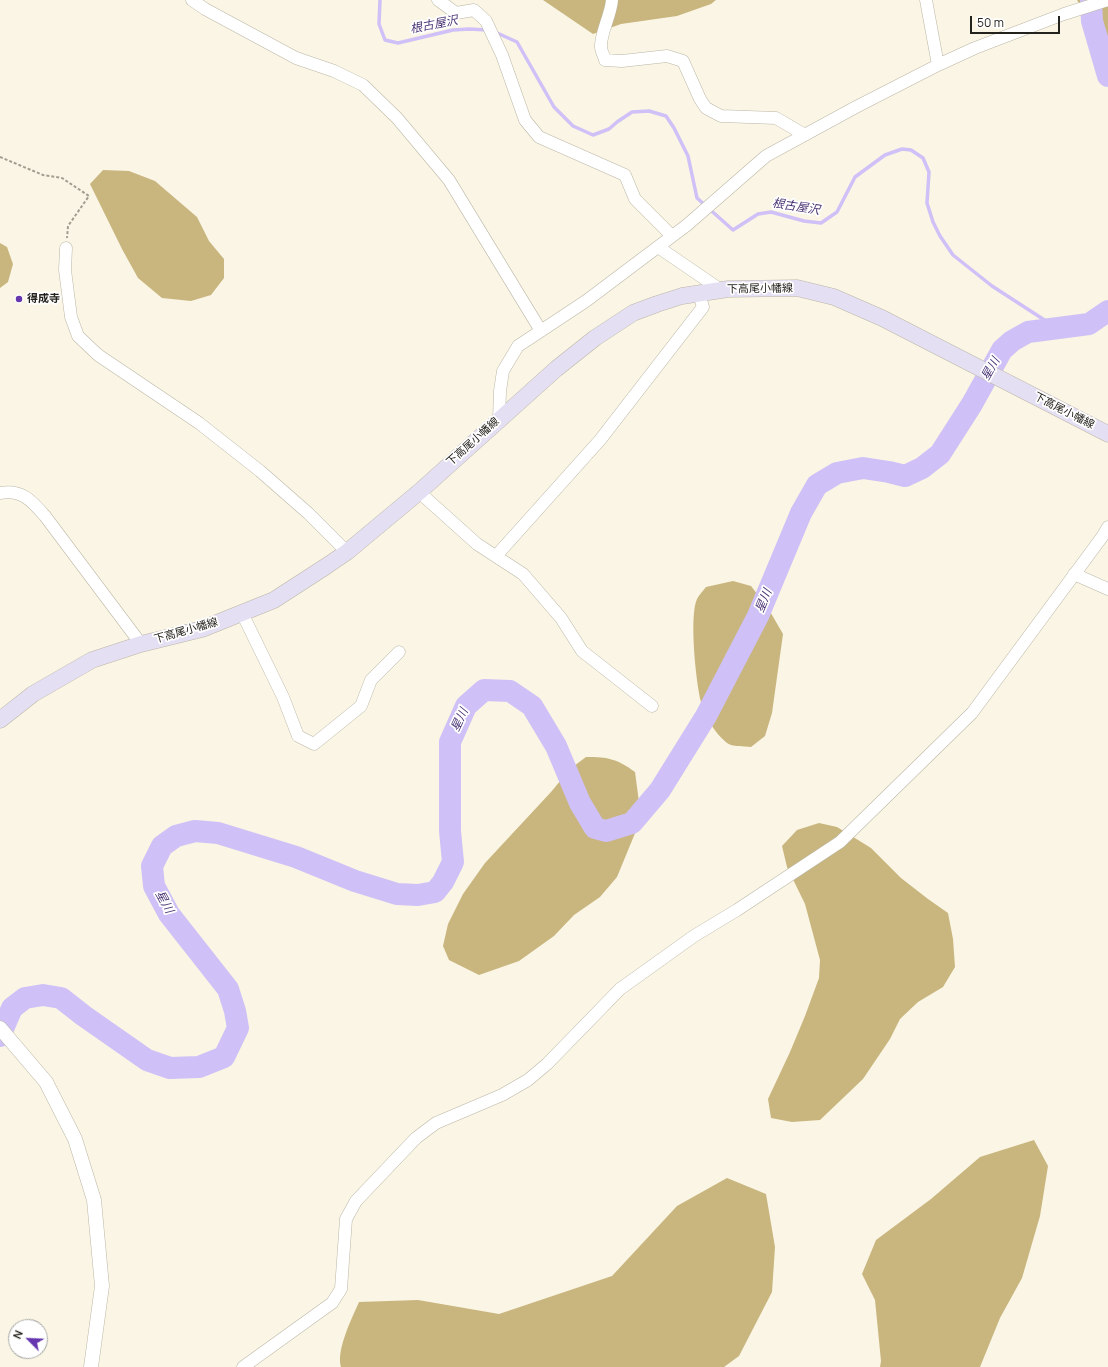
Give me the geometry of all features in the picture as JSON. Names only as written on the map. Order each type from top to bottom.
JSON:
[{"type":"main road","name":"下高尾小幡線","points":[[0,720],[33,694],[92,660],[141,644],[202,629],[274,600],[325,568],[347,552],[419,492],[556,369],[595,338],[633,313],[682,296],[728,289],[797,288],[834,297],[882,318],[1108,434]]},
{"type":"street","points":[[192,0],[205,9],[296,58],[334,70],[363,84],[397,118],[448,180],[541,331]]},
{"type":"street","points":[[438,0],[456,13],[474,10],[486,21],[502,55],[525,120],[538,137],[625,175],[636,199],[672,236]]},
{"type":"street","points":[[612,0],[612,7],[601,48],[605,60],[622,61],[667,56],[683,61],[700,99],[706,108],[722,116],[776,118],[805,135]]},
{"type":"street","points":[[926,0],[938,65]]},
{"type":"street","points":[[499,419],[500,391],[503,371],[518,346],[586,301],[687,225],[766,156],[856,107],[938,65],[975,48],[1064,14],[1103,2]]},
{"type":"street","points":[[658,247],[721,290]]},
{"type":"street","points":[[66,248],[65,270],[71,317],[78,336],[98,355],[199,423],[260,471],[313,518],[347,552]]},
{"type":"street","points":[[496,556],[600,440],[628,404],[703,306],[699,294]]},
{"type":"street","points":[[0,493],[15,492],[32,500],[141,644]]},
{"type":"street","points":[[419,492],[477,544],[523,574],[560,618],[582,651],[652,706]]},
{"type":"street","points":[[243,1367],[332,1303],[341,1289],[346,1219],[356,1201],[416,1138],[436,1123],[502,1095],[528,1080],[547,1064],[620,989],[694,936],[840,842],[972,713],[1108,527]]},
{"type":"street","points":[[1074,574],[1108,589]]},
{"type":"street","points":[[242,613],[283,697],[298,736],[314,744],[361,706],[371,680],[399,652]]},
{"type":"street","points":[[0,1028],[46,1082],[75,1139],[94,1200],[102,1286],[91,1367]]},
{"type":"path","points":[[0,157],[43,175],[62,178],[89,196],[68,226],[66,248]]},
{"type":"shaded area","points":[[543,0],[716,0],[711,4],[677,16],[621,24],[593,34]]},
{"type":"shaded area","points":[[1077,0],[1108,0],[1108,55]]},
{"type":"shaded area","points":[[103,170],[129,171],[155,181],[197,217],[209,241],[224,259],[224,278],[211,295],[191,301],[162,298],[138,278],[90,184]]},
{"type":"shaded area","points":[[0,243],[7,247],[13,264],[8,282],[0,288]]},
{"type":"shaded area","points":[[733,581],[751,586],[768,608],[783,634],[772,713],[765,736],[751,747],[735,746],[727,743],[718,735],[711,725],[701,702],[695,666],[693,634],[697,599],[706,587]]},
{"type":"shaded area","points":[[586,757],[612,760],[623,764],[635,772],[639,802],[638,826],[617,877],[600,897],[574,915],[554,936],[519,961],[479,975],[449,960],[443,946],[448,924],[463,894],[485,863],[551,792],[570,769]]},
{"type":"shaded area","points":[[819,823],[837,827],[871,848],[901,878],[948,913],[953,939],[955,967],[943,987],[918,1002],[900,1019],[890,1039],[863,1079],[820,1120],[792,1122],[771,1118],[768,1099],[805,1016],[819,978],[820,960],[805,904],[787,867],[782,846],[797,830]]},
{"type":"shaded area","points":[[1034,1140],[1048,1166],[1040,1216],[1022,1278],[1000,1318],[980,1367],[880,1367],[881,1361],[875,1300],[862,1274],[876,1240],[931,1199],[980,1157]]},
{"type":"shaded area","points":[[727,1178],[766,1194],[775,1247],[772,1292],[739,1356],[724,1367],[341,1367],[340,1360],[343,1343],[359,1302],[418,1300],[499,1314],[612,1276],[677,1206]]},
{"type":"waterway","name":"根古屋沢","points":[[380,0],[379,24],[385,40],[398,43],[453,30],[487,30]]},
{"type":"waterway","points":[[1091,0],[1092,21],[1108,76]]},
{"type":"waterway","name":"根古屋沢","points":[[495,32],[517,42],[554,107],[573,126],[593,135],[609,129],[632,112],[649,111],[666,116],[674,128],[688,156],[697,198],[733,230],[758,214],[771,212],[804,221],[821,223],[837,212],[855,177],[885,155],[902,149],[911,150],[923,158],[929,172],[927,203],[933,222],[940,236],[953,255],[992,286],[1046,321],[1051,328]]},
{"type":"waterway","name":"星川","points":[[0,1036],[12,1008],[25,998],[43,995],[61,998],[147,1060],[170,1068],[199,1067],[224,1057],[238,1028],[235,1011],[228,989],[169,914],[154,886],[152,866],[162,846],[176,836],[195,831],[218,833],[296,857],[355,881],[397,894],[418,895],[435,892],[443,882],[453,862],[450,831],[450,742],[466,706],[484,690],[510,691],[532,706],[556,746],[580,803],[595,828],[606,831],[632,823],[660,790],[706,716],[758,616],[801,513],[817,485],[837,473],[863,468],[905,476],[922,468],[940,454],[972,404],[1002,350],[1012,341],[1028,332],[1089,324],[1108,311]]},
{"type":"place","name":"得成寺","points":[[19,299]]}]
